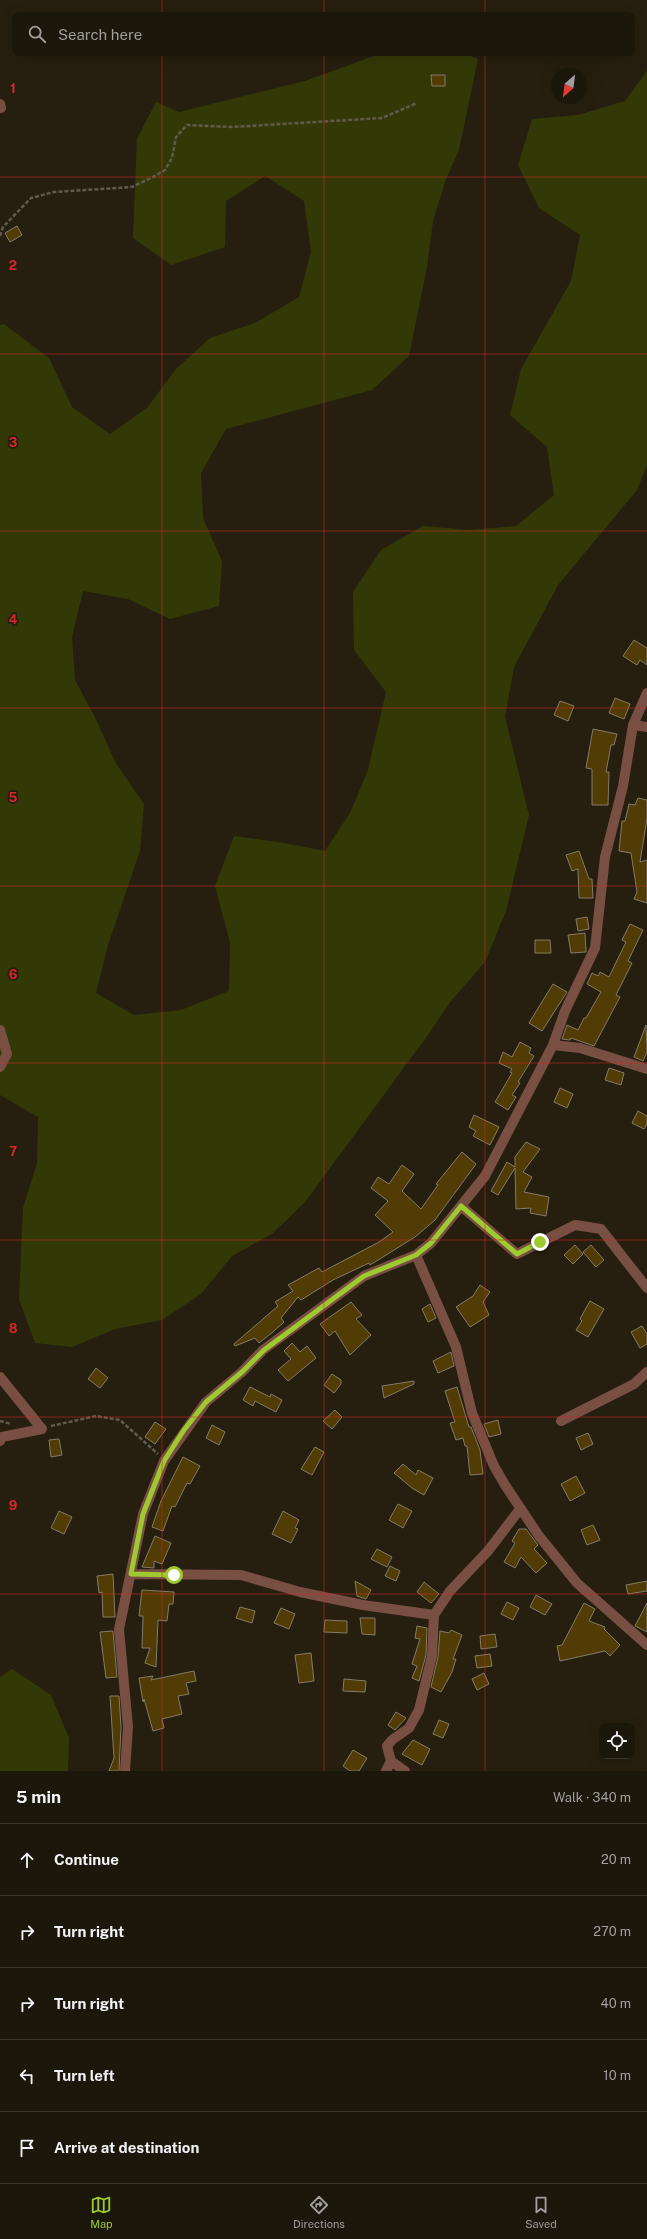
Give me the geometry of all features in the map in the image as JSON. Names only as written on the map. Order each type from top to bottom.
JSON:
[{"type":"street","points":[[125,1771],[128,1727],[119,1630],[143,1514],[164,1461],[184,1430],[206,1402],[242,1372],[264,1350],[364,1276],[416,1255],[431,1243],[485,1176],[553,1045],[565,1011],[595,948],[605,857],[623,786],[633,725],[647,694]]},
{"type":"street","points":[[633,725],[647,727]]},
{"type":"street","points":[[0,1030],[7,1054],[0,1067]]},
{"type":"street","points":[[553,1045],[580,1048],[647,1069]]},
{"type":"street","points":[[461,1206],[517,1254],[575,1225],[601,1229],[647,1288]]},
{"type":"street","points":[[416,1255],[456,1347],[475,1420],[494,1466],[520,1509],[577,1583],[647,1645]]},
{"type":"street","points":[[561,1421],[634,1384],[647,1372]]},
{"type":"street","points":[[0,1378],[42,1429],[2,1437],[0,1441]]},
{"type":"street","points":[[386,1771],[391,1761],[388,1744],[409,1728],[419,1710],[432,1656],[434,1615],[450,1591],[488,1551],[520,1509]]},
{"type":"street","points":[[131,1574],[242,1576],[300,1592],[363,1605],[434,1615]]},
{"type":"street","points":[[391,1761],[405,1771]]},
{"type":"path","points":[[0,236],[3,227],[31,198],[54,192],[132,187],[155,176],[165,170],[172,158],[176,137],[188,125],[232,127],[382,118],[417,103]]},
{"type":"path","points":[[42,1429],[96,1416],[120,1420],[164,1461]]},
{"type":"path","points":[[0,1421],[12,1424]]},
{"type":"green space","points":[[374,56],[470,56],[478,59],[459,150],[446,179],[433,221],[427,267],[409,356],[372,390],[226,429],[201,473],[203,518],[222,561],[219,606],[170,619],[128,599],[83,591],[72,637],[75,680],[96,719],[115,762],[144,804],[140,851],[108,945],[96,993],[134,1015],[181,1010],[229,991],[230,942],[215,886],[234,836],[278,842],[325,851],[350,813],[368,770],[386,692],[354,650],[353,592],[381,550],[423,526],[469,530],[516,526],[554,495],[547,447],[510,415],[521,369],[571,281],[580,235],[539,208],[518,165],[532,119],[578,115],[625,101],[647,71],[647,465],[637,490],[558,585],[514,667],[505,717],[529,815],[506,911],[485,962],[451,1001],[425,1039],[305,1202],[272,1234],[232,1256],[201,1294],[162,1320],[115,1329],[72,1347],[35,1343],[19,1299],[23,1208],[37,1163],[38,1117],[0,1095],[0,325],[4,324],[49,358],[72,407],[110,434],[147,408],[176,369],[210,338],[255,323],[299,297],[311,252],[304,201],[265,176],[226,201],[225,247],[171,265],[133,238],[137,139],[156,102],[179,112],[305,81]]},
{"type":"green space","points":[[12,1669],[51,1695],[69,1738],[68,1771],[0,1771],[0,1677]]},
{"type":"building","points":[[431,75],[445,75],[445,86],[432,86]]},
{"type":"building","points":[[17,226],[22,235],[10,242],[5,233]]},
{"type":"building","points":[[634,640],[647,648],[647,665],[640,660],[637,665],[623,656]]},
{"type":"building","points":[[615,698],[630,704],[624,719],[609,713]]},
{"type":"building","points":[[560,701],[574,706],[568,721],[554,715]]},
{"type":"building","points":[[593,729],[617,734],[614,745],[611,745],[606,772],[609,772],[608,805],[592,805],[592,769],[586,768]]},
{"type":"building","points":[[638,798],[647,800],[647,818],[640,862],[647,860],[647,903],[634,899],[637,892],[631,853],[619,851],[622,821],[625,821],[629,804],[635,805]]},
{"type":"building","points":[[579,851],[589,879],[592,879],[593,898],[579,898],[578,869],[572,871],[566,855]]},
{"type":"building","points":[[587,917],[589,929],[578,931],[576,919]]},
{"type":"building","points":[[630,924],[643,930],[628,961],[632,963],[616,995],[620,997],[594,1046],[571,1038],[570,1040],[562,1039],[567,1025],[578,1030],[584,1018],[586,1018],[601,992],[587,984],[592,973],[598,976],[600,972],[609,977],[626,942],[622,940]]},
{"type":"building","points":[[585,933],[586,952],[571,953],[568,935]]},
{"type":"building","points":[[535,940],[550,940],[551,953],[535,953]]},
{"type":"building","points":[[553,984],[567,992],[542,1031],[529,1023]]},
{"type":"building","points":[[646,1025],[647,1052],[643,1061],[634,1057]]},
{"type":"building","points":[[520,1042],[531,1048],[529,1053],[534,1056],[518,1082],[520,1083],[512,1095],[516,1097],[508,1110],[495,1102],[512,1073],[510,1072],[512,1069],[499,1063],[503,1052],[512,1057]]},
{"type":"building","points":[[609,1068],[624,1073],[621,1085],[605,1080]]},
{"type":"building","points":[[560,1088],[573,1094],[567,1108],[554,1102]]},
{"type":"building","points":[[638,1111],[647,1116],[647,1124],[644,1129],[632,1123]]},
{"type":"building","points":[[474,1115],[499,1127],[490,1145],[473,1136],[476,1131],[469,1127]]},
{"type":"building","points":[[526,1142],[540,1149],[523,1172],[532,1177],[524,1192],[549,1197],[546,1216],[530,1213],[531,1208],[516,1209],[515,1168],[498,1195],[491,1191],[507,1162],[515,1167],[515,1157]]},
{"type":"building","points":[[462,1152],[476,1164],[435,1220],[415,1237],[370,1265],[369,1263],[333,1280],[301,1300],[298,1297],[281,1318],[284,1322],[259,1343],[255,1338],[235,1346],[234,1344],[278,1306],[275,1302],[293,1291],[288,1285],[319,1268],[322,1272],[379,1242],[393,1232],[375,1215],[388,1201],[371,1188],[378,1177],[389,1184],[402,1165],[414,1174],[402,1191],[421,1209],[438,1185],[436,1184]]},
{"type":"building","points":[[575,1245],[583,1254],[573,1264],[564,1255]]},
{"type":"building","points":[[591,1245],[604,1260],[596,1267],[583,1252]]},
{"type":"building","points":[[480,1285],[490,1292],[483,1302],[489,1315],[470,1327],[456,1307],[473,1296]]},
{"type":"building","points":[[590,1301],[604,1309],[588,1337],[576,1330],[582,1321],[580,1319]]},
{"type":"building","points":[[351,1302],[362,1315],[356,1319],[371,1335],[350,1355],[335,1331],[329,1336],[320,1324]]},
{"type":"building","points":[[430,1304],[436,1318],[428,1322],[422,1309]]},
{"type":"building","points":[[642,1326],[647,1334],[647,1344],[640,1348],[631,1332]]},
{"type":"building","points":[[292,1343],[300,1352],[307,1346],[316,1358],[288,1381],[278,1370],[291,1359],[284,1351]]},
{"type":"building","points":[[451,1352],[454,1366],[438,1373],[433,1361]]},
{"type":"building","points":[[96,1368],[108,1378],[100,1388],[88,1379]]},
{"type":"building","points":[[332,1374],[341,1380],[341,1384],[334,1393],[324,1385]]},
{"type":"building","points":[[414,1381],[414,1384],[384,1398],[382,1386]]},
{"type":"building","points":[[250,1387],[270,1397],[271,1394],[282,1400],[276,1412],[255,1401],[253,1406],[243,1400]]},
{"type":"building","points":[[457,1387],[469,1427],[471,1427],[480,1450],[483,1474],[470,1475],[467,1446],[465,1446],[463,1438],[456,1440],[450,1423],[455,1422],[445,1391]]},
{"type":"building","points":[[335,1410],[342,1417],[332,1429],[323,1421]]},
{"type":"building","points":[[498,1420],[501,1434],[489,1437],[484,1424]]},
{"type":"building","points":[[155,1422],[166,1429],[155,1444],[145,1437]]},
{"type":"building","points":[[212,1425],[225,1432],[219,1445],[206,1438]]},
{"type":"building","points":[[588,1433],[593,1444],[581,1450],[576,1438]]},
{"type":"building","points":[[59,1439],[62,1455],[51,1457],[49,1440]]},
{"type":"building","points":[[315,1447],[324,1452],[312,1475],[301,1469]]},
{"type":"building","points":[[183,1457],[200,1466],[190,1484],[187,1483],[175,1507],[172,1506],[163,1531],[152,1527],[161,1501]]},
{"type":"building","points":[[403,1464],[416,1475],[418,1470],[433,1478],[424,1495],[412,1488],[394,1473]]},
{"type":"building","points":[[576,1476],[585,1493],[570,1501],[561,1484]]},
{"type":"building","points":[[398,1504],[412,1511],[403,1528],[389,1520]]},
{"type":"building","points":[[59,1511],[72,1517],[64,1534],[51,1528]]},
{"type":"building","points":[[283,1511],[299,1520],[295,1528],[298,1529],[291,1543],[272,1534]]},
{"type":"building","points":[[593,1525],[600,1540],[587,1545],[581,1530]]},
{"type":"building","points":[[519,1529],[526,1529],[538,1545],[534,1549],[547,1563],[536,1573],[521,1557],[515,1568],[504,1562],[515,1543],[512,1541]]},
{"type":"building","points":[[155,1536],[171,1543],[162,1564],[154,1561],[154,1568],[142,1567]]},
{"type":"building","points":[[377,1549],[392,1557],[387,1567],[371,1559]]},
{"type":"building","points":[[390,1566],[400,1571],[396,1581],[385,1576]]},
{"type":"building","points":[[113,1574],[115,1617],[103,1617],[102,1592],[99,1593],[97,1576]]},
{"type":"building","points":[[355,1581],[371,1590],[366,1599],[357,1596]]},
{"type":"building","points":[[647,1581],[647,1591],[628,1594],[626,1585]]},
{"type":"building","points":[[424,1582],[439,1594],[431,1603],[417,1592]]},
{"type":"building","points":[[142,1590],[174,1592],[173,1604],[169,1604],[167,1621],[158,1620],[156,1667],[145,1663],[150,1648],[142,1648],[143,1616],[139,1616]]},
{"type":"building","points":[[536,1595],[552,1604],[545,1615],[530,1607]]},
{"type":"building","points":[[507,1602],[519,1608],[513,1620],[501,1614]]},
{"type":"building","points":[[584,1603],[595,1609],[589,1621],[605,1627],[604,1629],[620,1645],[610,1656],[605,1651],[560,1661],[557,1646],[562,1645]]},
{"type":"building","points":[[647,1603],[647,1632],[635,1626]]},
{"type":"building","points":[[240,1607],[255,1611],[252,1623],[236,1618]]},
{"type":"building","points":[[281,1608],[295,1614],[289,1629],[274,1623]]},
{"type":"building","points":[[360,1618],[375,1618],[375,1635],[362,1634]]},
{"type":"building","points":[[325,1620],[347,1621],[347,1633],[324,1632]]},
{"type":"building","points":[[417,1626],[427,1628],[426,1655],[419,1681],[412,1678],[417,1666],[412,1664],[420,1639],[415,1638]]},
{"type":"building","points":[[451,1630],[462,1635],[453,1659],[456,1659],[452,1672],[441,1692],[431,1687],[438,1657],[440,1631],[449,1633]]},
{"type":"building","points":[[113,1631],[117,1677],[106,1678],[100,1632]]},
{"type":"building","points":[[495,1634],[497,1647],[481,1649],[480,1636]]},
{"type":"building","points":[[311,1653],[314,1681],[299,1683],[295,1655]]},
{"type":"building","points":[[490,1654],[492,1666],[477,1668],[475,1656]]},
{"type":"building","points":[[194,1671],[196,1681],[186,1683],[189,1694],[178,1696],[182,1714],[162,1719],[164,1728],[153,1731],[144,1699],[143,1702],[139,1678],[153,1676],[151,1680]]},
{"type":"building","points":[[484,1673],[489,1684],[477,1690],[472,1679]]},
{"type":"building","points":[[344,1679],[366,1681],[365,1692],[343,1691]]},
{"type":"building","points":[[110,1696],[119,1696],[121,1727],[119,1771],[109,1771],[114,1758]]},
{"type":"building","points":[[396,1712],[406,1718],[395,1730],[388,1725]]},
{"type":"building","points":[[439,1720],[449,1724],[443,1738],[433,1734]]},
{"type":"building","points":[[413,1740],[430,1749],[422,1765],[402,1754]]},
{"type":"building","points":[[353,1750],[367,1758],[359,1771],[350,1771],[343,1766]]},
{"type":"route","points":[[174,1575],[131,1574],[143,1514],[164,1461],[184,1430],[206,1402],[242,1372],[264,1350],[364,1276],[416,1255],[431,1243],[461,1206],[517,1254],[540,1242]]}]
